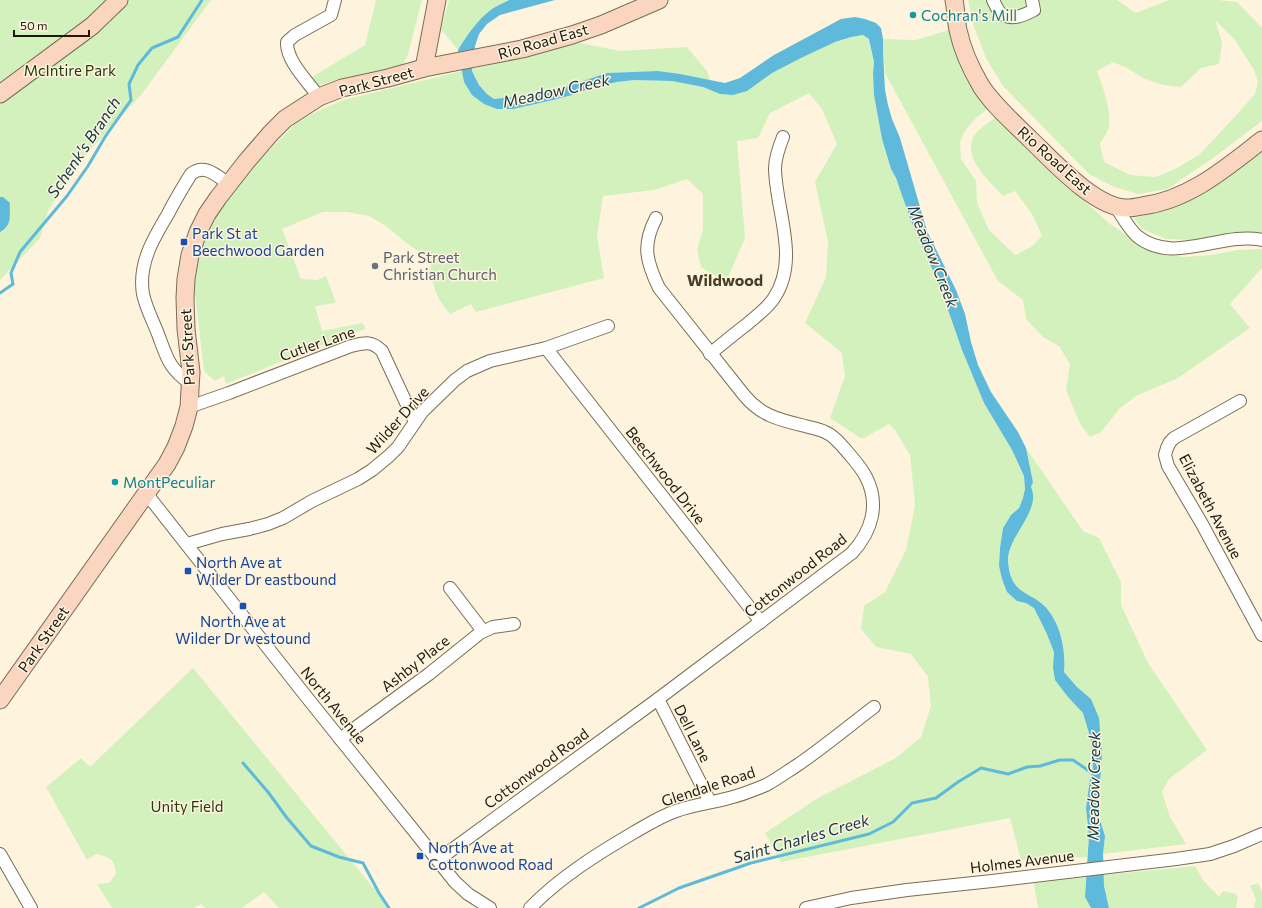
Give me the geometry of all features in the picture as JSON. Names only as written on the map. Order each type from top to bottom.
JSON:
[{"type":"street","points":[[0,94],[92,26],[119,0]]},
{"type":"street","points":[[319,97],[291,60],[286,48],[287,42],[295,35],[331,15],[335,0]]},
{"type":"street","points":[[424,68],[437,0]]},
{"type":"street","name":"Rio Road East","points":[[424,68],[504,53],[572,35],[658,0]]},
{"type":"street","name":"Rio Road East","points":[[954,0],[958,32],[965,52],[978,81],[992,102],[1055,164],[1083,188],[1100,199],[1115,206],[1127,208],[1150,205],[1185,194],[1262,140]]},
{"type":"street","points":[[993,0],[1001,14],[1010,17],[1018,17],[1034,10],[1032,0]]},
{"type":"street","name":"Park Street","points":[[0,700],[167,464],[176,447],[189,407],[191,384],[186,321],[186,278],[190,255],[198,232],[207,214],[246,162],[285,119],[319,97],[342,88],[424,68]]},
{"type":"street","points":[[710,354],[766,308],[781,286],[785,270],[786,244],[778,198],[775,169],[783,137]]},
{"type":"street","points":[[191,384],[173,369],[168,360],[143,293],[142,271],[149,248],[191,174],[196,170],[206,170],[229,184]]},
{"type":"street","points":[[1115,206],[1129,228],[1136,235],[1146,242],[1158,246],[1171,249],[1185,249],[1239,238],[1262,240]]},
{"type":"street","name":"Cottonwood Road","points":[[438,860],[761,622],[852,553],[861,544],[866,536],[873,512],[873,498],[866,477],[860,467],[836,439],[825,431],[778,420],[756,408],[710,354],[659,288],[653,277],[646,252],[648,238],[656,218]]},
{"type":"street","name":"Wilder Drive","points":[[187,544],[222,534],[255,528],[283,518],[312,501],[358,479],[389,456],[398,446],[422,412],[455,380],[468,371],[490,361],[546,348],[608,326]]},
{"type":"street","name":"Cutler Lane","points":[[189,407],[350,346],[367,343],[377,346],[382,351],[415,422]]},
{"type":"street","name":"Beechwood Drive","points":[[546,348],[761,622]]},
{"type":"street","name":"Elizabeth Avenue","points":[[1240,401],[1174,438],[1170,442],[1165,455],[1168,466],[1202,524],[1262,635]]},
{"type":"street","name":"North Avenue","points":[[146,493],[340,739],[456,882],[468,894],[490,908]]},
{"type":"street","points":[[450,588],[483,631]]},
{"type":"street","name":"Ashby Place","points":[[340,739],[429,674],[483,631],[493,627],[514,624]]},
{"type":"street","name":"Dell Lane","points":[[658,699],[710,802]]},
{"type":"street","name":"Glendale Road","points":[[530,908],[554,886],[584,864],[653,822],[693,805],[729,799],[767,784],[817,751],[874,706]]},
{"type":"street","name":"Holmes Avenue","points":[[806,908],[851,898],[907,890],[1074,872],[1210,854],[1262,834]]},
{"type":"street","points":[[0,854],[31,908]]},
{"type":"green space","name":"McIntire Park","points":[[0,0],[211,0],[141,95],[80,161],[48,211],[40,238],[0,280]]},
{"type":"green space","points":[[376,0],[422,0],[408,54],[403,65],[339,79],[317,86],[312,77],[365,45]]},
{"type":"green space","points":[[449,0],[509,0],[492,9],[477,22],[458,50],[441,29]]},
{"type":"green space","points":[[968,0],[1117,0],[1136,13],[1169,0],[1218,0],[1237,2],[1262,28],[1262,121],[1213,158],[1167,189],[1138,194],[1112,186],[1089,174],[1003,86],[986,58],[973,24]],"holes":[[[1215,20],[1235,40],[1254,70],[1258,82],[1255,94],[1200,154],[1177,168],[1156,177],[1130,175],[1104,162],[1100,144],[1108,130],[1109,116],[1107,100],[1097,71],[1113,62],[1127,68],[1145,79],[1163,85],[1181,87],[1201,68],[1219,64],[1222,42]]]},
{"type":"green space","points":[[949,30],[958,59],[989,108],[975,119],[965,131],[960,142],[961,159],[976,181],[977,203],[989,230],[1015,255],[1031,247],[1042,236],[1032,214],[1015,191],[1003,196],[990,183],[973,159],[971,150],[972,141],[976,133],[996,117],[1025,147],[1110,224],[1152,252],[1184,257],[1212,255],[1237,250],[1262,249],[1262,268],[1230,304],[1250,328],[1178,378],[1138,395],[1120,408],[1101,432],[1090,437],[1080,424],[1066,390],[1070,364],[1059,346],[1043,337],[1026,319],[1023,300],[998,281],[885,73],[883,39],[916,40]]},
{"type":"green space","points":[[863,35],[869,39],[874,62],[874,95],[882,139],[891,169],[896,178],[911,221],[939,284],[962,350],[984,403],[1012,450],[1024,476],[1025,489],[1019,508],[1011,515],[1003,528],[999,566],[1002,579],[1017,601],[1026,603],[1034,608],[1054,652],[1053,667],[1068,697],[1083,712],[1091,740],[1093,768],[1086,808],[1089,835],[1087,857],[1021,860],[1010,818],[781,862],[765,833],[818,798],[896,758],[921,737],[931,706],[928,677],[911,654],[876,647],[861,629],[864,606],[885,592],[906,550],[915,505],[910,455],[895,430],[889,424],[862,439],[830,418],[845,376],[842,353],[805,323],[826,277],[828,242],[815,182],[837,144],[822,109],[809,93],[770,113],[758,138],[737,141],[745,238],[727,280],[712,274],[701,267],[697,250],[703,229],[703,194],[687,179],[654,190],[603,196],[597,235],[604,278],[476,312],[471,304],[450,314],[444,307],[437,294],[429,259],[386,226],[369,216],[347,212],[323,212],[282,229],[301,279],[317,280],[326,276],[336,303],[315,306],[322,331],[362,323],[365,326],[364,330],[357,331],[226,384],[224,376],[215,381],[204,371],[196,302],[192,284],[196,263],[211,224],[253,167],[296,123],[318,111],[343,100],[462,71],[464,82],[484,104],[553,100],[576,94],[593,87],[634,80],[672,81],[703,87],[720,94],[747,91],[772,73],[801,58],[835,42]]},
{"type":"green space","points":[[580,43],[620,51],[687,47],[707,71],[710,80],[658,71],[607,73],[547,93],[494,99],[481,87],[472,71],[473,69]]},
{"type":"green space","points":[[1262,150],[1262,235],[1223,235],[1193,240],[1166,239],[1142,229],[1134,218],[1168,210],[1223,180]]},
{"type":"green space","points":[[1026,448],[1083,531],[1099,538],[1121,582],[1121,605],[1148,663],[1207,750],[1169,779],[1162,792],[1170,817],[1186,844],[1103,854],[1105,836],[1099,817],[1098,798],[1102,753],[1091,699],[1077,687],[1064,672],[1062,640],[1053,616],[1043,604],[1020,590],[1012,579],[1009,570],[1009,552],[1028,514],[1033,496],[1031,487],[1033,482]]},
{"type":"green space","name":"Unity Field","points":[[193,668],[390,908],[279,908],[264,892],[242,908],[205,908],[201,904],[194,908],[112,908],[97,884],[109,883],[116,874],[113,862],[105,856],[96,854],[87,860],[46,787],[81,758],[90,767]]},
{"type":"green space","points":[[1195,866],[1203,880],[1219,897],[1223,891],[1236,894],[1238,897],[1236,908],[1109,908],[1104,886],[1104,875]]},
{"type":"green space","points":[[1086,877],[1085,897],[1091,908],[1038,908],[1034,883]]},
{"type":"green space","points":[[1258,883],[1262,892],[1262,908],[1254,908],[1256,899],[1250,886]]},
{"type":"water","name":"Meadow Creek","points":[[509,0],[555,0],[500,15],[487,24],[479,34],[475,46],[472,71],[479,85],[494,99],[547,93],[607,73],[658,71],[725,83],[740,78],[774,55],[841,19],[855,17],[865,19],[876,23],[881,28],[883,39],[885,90],[888,105],[900,138],[927,231],[956,290],[965,314],[978,365],[991,392],[1018,432],[1026,448],[1033,482],[1031,487],[1033,496],[1032,505],[1009,552],[1009,570],[1012,579],[1020,590],[1043,604],[1053,616],[1062,640],[1064,672],[1077,687],[1091,699],[1099,718],[1102,753],[1098,798],[1099,817],[1105,836],[1103,854],[1104,886],[1109,908],[1091,908],[1085,897],[1089,835],[1086,808],[1093,768],[1091,740],[1083,713],[1055,680],[1053,667],[1054,652],[1034,608],[1026,603],[1017,601],[1007,592],[999,566],[1003,528],[1011,515],[1019,508],[1025,489],[1024,476],[1012,450],[984,403],[962,350],[939,284],[911,221],[896,178],[891,169],[882,139],[874,95],[874,62],[869,39],[863,35],[835,42],[772,73],[747,91],[733,95],[720,94],[703,87],[672,81],[634,80],[593,87],[576,94],[513,109],[497,109],[484,104],[472,95],[464,82],[458,50],[477,22],[492,9]]},
{"type":"water","points":[[0,197],[3,197],[10,203],[10,216],[9,223],[0,232]]},
{"type":"waterway","name":"Schenk's Branch","points":[[0,293],[13,284],[11,273],[20,252],[67,196],[131,100],[129,84],[138,65],[152,48],[178,37],[202,0]]},
{"type":"waterway","name":"Saint Charles Creek","points":[[639,908],[679,888],[751,863],[869,834],[893,822],[912,803],[936,798],[981,768],[1008,774],[1027,767],[1040,766],[1060,760],[1073,760],[1095,775]]},
{"type":"waterway","points":[[243,763],[311,846],[339,857],[363,863],[389,908]]},
{"type":"place","name":"Cochran's Mill","points":[[913,15]]},
{"type":"place","name":"Park St at Beechwood Garden","points":[[184,242]]},
{"type":"place","name":"Park Street Christian Church","points":[[375,266]]},
{"type":"place","name":"MontPeculiar","points":[[115,482]]},
{"type":"place","name":"North Ave at Wilder Dr eastbound","points":[[188,571]]},
{"type":"place","name":"North Ave at Wilder Dr westound","points":[[243,606]]},
{"type":"place","name":"North Ave at Cottonwood Road","points":[[420,856]]},
{"type":"district","name":"Wildwood","points":[[725,279]]}]
